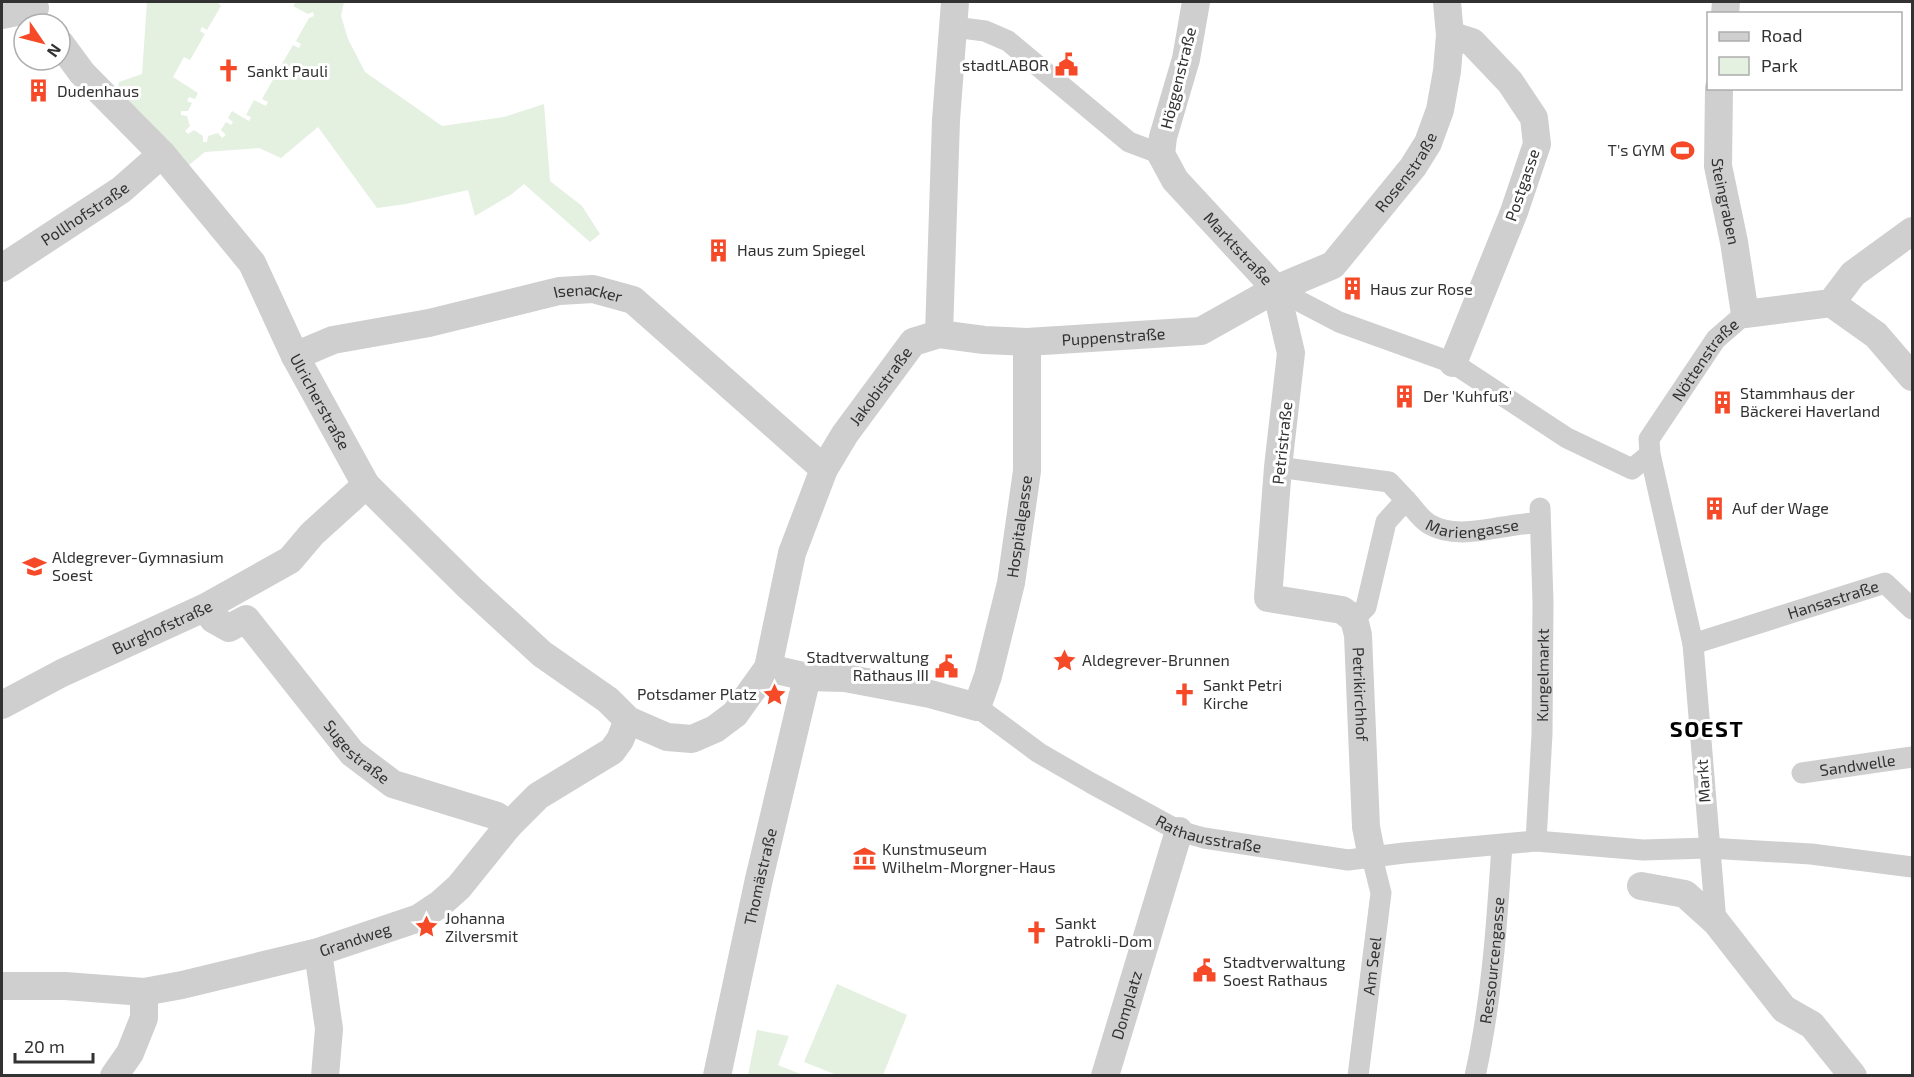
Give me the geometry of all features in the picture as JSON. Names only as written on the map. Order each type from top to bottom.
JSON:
[{"type":"street","name":"Höggenstraße","points":[[1161,154],[1163,137],[1186,59],[1196,2]]},
{"type":"street","name":"Rosenstraße","points":[[1276,289],[1333,265],[1413,167],[1428,142],[1440,110],[1447,71],[1450,34],[1447,2]]},
{"type":"street","points":[[2,15],[38,11]]},
{"type":"street","points":[[939,334],[946,120],[955,14],[1008,41],[1129,142],[1161,154]]},
{"type":"street","name":"Postgasse","points":[[1450,34],[1472,42],[1510,82],[1534,118],[1537,144],[1514,212],[1453,363]]},
{"type":"street","name":"Ulricherstraße","points":[[72,59],[82,73],[162,154],[252,263],[295,356],[366,485],[469,587],[542,654],[608,700],[628,720]]},
{"type":"street","name":"Steingraben","points":[[1719,90],[1718,166],[1734,242],[1745,314]]},
{"type":"street","name":"Pollhofstraße","points":[[2,268],[121,190],[162,154]]},
{"type":"street","name":"Marktstraße","points":[[1161,154],[1175,180],[1276,289],[1339,322],[1453,363],[1567,438],[1632,469],[1650,454]]},
{"type":"street","points":[[1912,231],[1854,274],[1832,303],[1876,335],[1912,377]]},
{"type":"street","name":"Isenacker","points":[[295,356],[333,340],[429,323],[560,291],[593,289],[633,300],[824,469]]},
{"type":"street","name":"Puppenstraße","points":[[939,334],[984,340],[1027,342],[1201,331],[1276,289]]},
{"type":"street","name":"Petristraße","points":[[1276,289],[1292,353],[1278,467],[1268,598],[1342,610],[1354,619]]},
{"type":"street","name":"Nöttenstraße","points":[[1650,454],[1649,439],[1696,367],[1716,339],[1745,314],[1832,303]]},
{"type":"street","name":"Jakobistraße","points":[[768,668],[792,553],[824,469],[845,434],[913,342],[939,334]]},
{"type":"street","name":"Hospitalgasse","points":[[977,707],[988,676],[1011,583],[1025,482],[1028,415],[1027,342]]},
{"type":"street","name":"Markt","points":[[1650,454],[1693,644],[1708,848],[1716,922]]},
{"type":"street","points":[[1278,467],[1389,482],[1406,500]]},
{"type":"street","name":"Burghofstraße","points":[[2,705],[62,673],[206,607],[290,560],[312,534],[366,485]]},
{"type":"street","name":"Mariengasse","points":[[1354,619],[1366,607],[1386,522],[1406,500],[1427,523],[1449,532],[1524,523],[1540,515]]},
{"type":"street","name":"Kungelmarkt","points":[[1536,841],[1542,734],[1543,613],[1540,515]]},
{"type":"street","points":[[206,607],[213,619],[229,628],[255,614],[259,603],[249,583]]},
{"type":"street","name":"Hansastraße","points":[[1693,644],[1885,583],[1912,609]]},
{"type":"street","name":"Sugestraße","points":[[246,619],[352,753],[393,784],[497,816],[509,825]]},
{"type":"street","name":"Petrikirchhof","points":[[1354,619],[1358,635],[1366,827],[1372,857]]},
{"type":"street","points":[[628,720],[667,737],[692,739],[715,729],[735,714],[768,668],[807,677]]},
{"type":"street","name":"Rathausstraße","points":[[807,677],[845,678],[930,694],[977,707],[1039,753],[1179,831],[1204,838],[1348,860],[1536,841],[1643,850],[1708,848]]},
{"type":"street","name":"Thomästraße","points":[[717,1076],[745,939],[807,677]]},
{"type":"street","name":"Grandweg","points":[[2,986],[65,986],[144,992],[318,952],[419,918],[459,887],[509,825],[538,796],[612,751],[620,740],[628,720]]},
{"type":"street","name":"Sandwelle","points":[[1802,773],[1912,757]]},
{"type":"street","name":"Domplatz","points":[[1105,1076],[1179,831]]},
{"type":"street","name":"Ressourcengasse","points":[[1475,1076],[1484,1036],[1492,968],[1502,845]]},
{"type":"street","points":[[1708,848],[1810,854],[1912,867]]},
{"type":"street","name":"Am Seel","points":[[1358,1076],[1381,893],[1372,857]]},
{"type":"street","points":[[1641,885],[1685,894],[1716,922],[1784,1009],[1812,1025],[1853,1076]]},
{"type":"street","points":[[318,952],[329,1029],[325,1076]]},
{"type":"street","points":[[114,1076],[130,1053],[144,1018],[144,992]]},
{"type":"green space","points":[[147,2],[217,2],[221,6],[207,30],[202,27],[200,31],[205,34],[190,60],[184,57],[173,77],[198,93],[195,99],[189,97],[187,101],[192,103],[188,111],[181,111],[181,115],[187,116],[190,126],[185,131],[188,134],[194,130],[203,136],[203,142],[207,142],[208,136],[218,133],[222,138],[226,135],[221,130],[226,122],[231,125],[233,122],[228,118],[232,111],[249,121],[251,117],[246,115],[254,100],[266,106],[268,102],[262,99],[277,73],[283,77],[285,73],[279,69],[293,45],[299,48],[301,44],[296,41],[309,18],[314,16],[313,12],[308,14],[293,6],[296,2],[344,2],[341,16],[348,39],[365,72],[442,126],[504,117],[544,104],[550,181],[582,206],[600,234],[590,242],[524,184],[512,194],[475,216],[468,190],[377,208],[318,127],[281,158],[259,148],[205,152],[180,172],[116,99],[119,82],[142,74]]},
{"type":"green space","points":[[837,984],[907,1015],[883,1075],[837,1075],[804,1062]]},
{"type":"green space","points":[[757,1030],[789,1036],[778,1065],[803,1075],[748,1075]]},
{"type":"place","name":"stadtLABOR","points":[[1067,65]]},
{"type":"place","name":"Sankt Pauli","points":[[229,71]]},
{"type":"place","name":"Dudenhaus","points":[[39,91]]},
{"type":"place","name":"T's GYM","points":[[1683,150]]},
{"type":"place","name":"Haus zum Spiegel","points":[[719,250]]},
{"type":"place","name":"Haus zur Rose","points":[[1352,289]]},
{"type":"place","name":"Der 'Kuhfuß'","points":[[1405,396]]},
{"type":"place","name":"Stammhaus der Bäckerei Haverland","points":[[1722,402]]},
{"type":"place","name":"Auf der Wage","points":[[1714,508]]},
{"type":"place","name":"Aldegrever-Gymnasium Soest","points":[[34,566]]},
{"type":"place","name":"Aldegrever-Brunnen","points":[[1064,660]]},
{"type":"place","name":"Stadtverwaltung Rathaus III","points":[[947,666]]},
{"type":"place","name":"Potsdamer Platz","points":[[775,694]]},
{"type":"place","name":"Sankt Petri Kirche","points":[[1185,694]]},
{"type":"place","name":"Kunstmuseum Wilhelm-Morgner-Haus","points":[[864,858]]},
{"type":"place","name":"Johanna Zilversmit","points":[[427,927]]},
{"type":"place","name":"Sankt Patrokli-Dom","points":[[1037,932]]},
{"type":"place","name":"Stadtverwaltung Soest Rathaus","points":[[1205,971]]},
{"type":"district","name":"SOEST","points":[[1707,729]]}]
